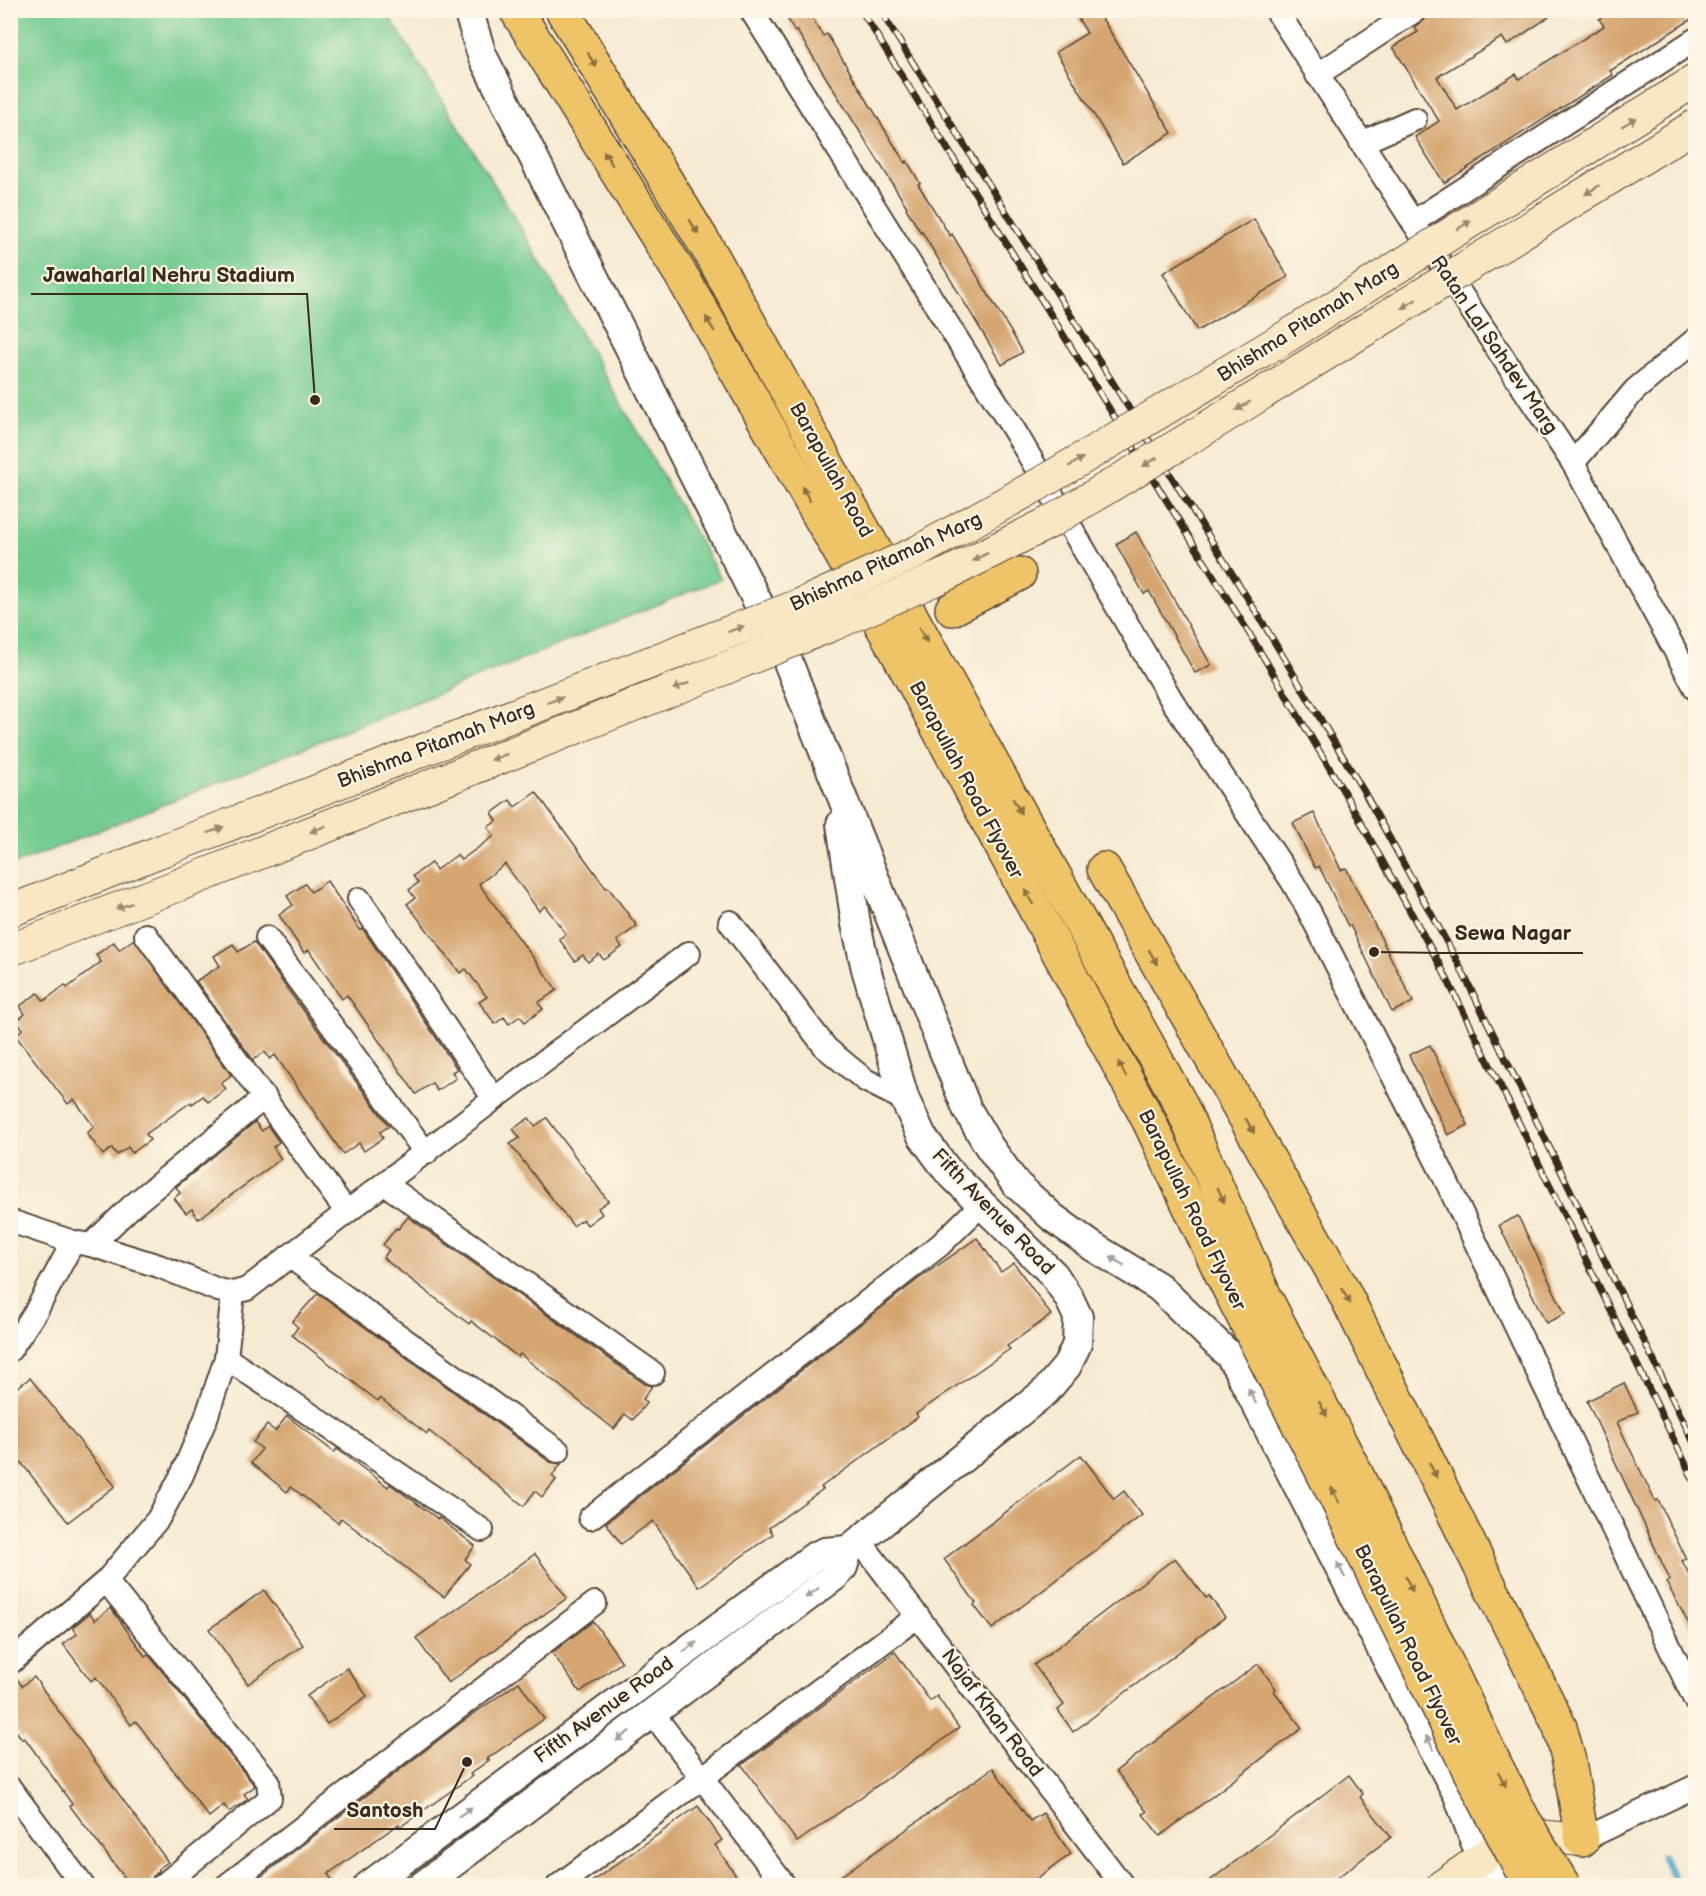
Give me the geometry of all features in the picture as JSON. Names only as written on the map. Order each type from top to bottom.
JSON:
[{"type":"highway","name":"Barapullah Road","points":[[516,10],[686,282],[835,544]]},
{"type":"highway","name":"Barapullah Road","points":[[562,10],[714,260],[1088,935]]},
{"type":"highway","name":"Barapullah Road Flyover","points":[[835,544],[897,652],[1149,1121],[1221,1273],[1337,1500],[1470,1772],[1540,1884]]},
{"type":"highway","points":[[952,609],[1019,574]]},
{"type":"highway","points":[[1104,869],[1342,1288],[1560,1727],[1569,1761],[1582,1840]]},
{"type":"highway","points":[[1088,935],[1129,914]]},
{"type":"highway","name":"Barapullah Road Flyover","points":[[1088,935],[1180,1103],[1266,1299],[1356,1473],[1526,1824],[1540,1884]]},
{"type":"highway","points":[[1135,1020],[1177,999]]},
{"type":"main road","name":"Bhishma Pitamah Marg","points":[[10,911],[802,604],[917,552],[1041,483],[1289,335],[1695,80]]},
{"type":"main road","name":"Bhishma Pitamah Marg","points":[[10,950],[700,679],[832,625],[957,569],[1050,522],[1268,391],[1695,125]]},
{"type":"main road","points":[[1442,1886],[1498,1846],[1525,1835],[1582,1840]]},
{"type":"main road","points":[[1540,1884],[1582,1840]]},
{"type":"street","points":[[468,10],[482,55],[788,662],[967,1109],[988,1145],[1015,1183],[1053,1217],[1092,1246],[1159,1287],[1230,1356],[1458,1795],[1482,1857],[1502,1886]]},
{"type":"street","points":[[751,10],[1017,435],[1172,699],[1307,907],[1441,1170],[1695,1702]]},
{"type":"street","name":"Ratan Lal Sahdev Marg","points":[[1276,10],[1361,143],[1573,463],[1695,689]]},
{"type":"street","points":[[1317,75],[1416,10]]},
{"type":"street","points":[[1413,222],[1695,39]]},
{"type":"street","points":[[1361,143],[1415,119]]},
{"type":"street","points":[[1573,463],[1635,390],[1695,339]]},
{"type":"street","name":"Fifth Avenue Road","points":[[435,1881],[835,1576],[843,1567],[854,1545],[1046,1391],[1067,1366],[1077,1344],[1078,1317],[1054,1275],[947,1170],[922,1136],[905,1100],[858,935],[834,778]]},
{"type":"street","points":[[360,899],[494,1099]]},
{"type":"street","points":[[730,922],[826,1048],[865,1080],[905,1100]]},
{"type":"street","points":[[146,935],[346,1211]]},
{"type":"street","points":[[267,938],[426,1153]]},
{"type":"street","points":[[10,1221],[159,1266],[218,1290],[233,1293],[248,1289],[346,1211],[385,1184],[689,953]]},
{"type":"street","points":[[10,1350],[82,1243],[132,1206],[265,1097]]},
{"type":"street","points":[[385,1184],[653,1373]]},
{"type":"street","points":[[590,1518],[940,1245],[983,1203]]},
{"type":"street","points":[[289,1256],[558,1451]]},
{"type":"street","points":[[10,1663],[106,1581],[158,1519],[182,1475],[206,1418],[226,1358],[233,1293]]},
{"type":"street","points":[[226,1358],[482,1530]]},
{"type":"street","name":"Fifth Avenue Road","points":[[368,1886],[814,1556],[854,1545]]},
{"type":"street","name":"Najaf Khan Road","points":[[854,1545],[918,1616],[1123,1886]]},
{"type":"street","points":[[106,1581],[268,1781],[270,1798],[162,1886]]},
{"type":"street","points":[[226,1886],[595,1603]]},
{"type":"street","points":[[558,1886],[918,1616]]},
{"type":"street","points":[[653,1714],[785,1886]]},
{"type":"street","points":[[1582,1840],[1695,1786]]},
{"type":"street","points":[[10,1788],[83,1886]]},
{"type":"street","points":[[1458,1795],[1512,1840],[1540,1884]]},
{"type":"street","points":[[418,1847],[435,1881]]},
{"type":"green space","points":[[11,10],[386,11],[517,221],[721,579],[11,866]]},
{"type":"building","points":[[783,10],[808,10],[823,36],[827,34],[1023,352],[1002,365],[907,207]]},
{"type":"building","points":[[1073,10],[1097,10],[1172,133],[1123,163],[1056,52],[1087,33]]},
{"type":"building","points":[[1438,10],[1559,10],[1507,45],[1502,37],[1437,77],[1457,110],[1516,74],[1519,79],[1604,26],[1599,19],[1612,10],[1695,10],[1695,17],[1610,71],[1613,75],[1444,183],[1415,137],[1439,121],[1393,47],[1418,32],[1414,27]]},
{"type":"building","points":[[1254,219],[1288,277],[1197,331],[1163,273]]},
{"type":"building","points":[[1136,532],[1211,665],[1195,673],[1149,591],[1144,594],[1116,544]]},
{"type":"building","points":[[536,792],[606,888],[608,887],[637,926],[617,941],[622,947],[604,960],[599,954],[588,962],[583,955],[575,961],[559,939],[566,934],[545,906],[539,911],[505,864],[479,884],[557,990],[538,1003],[543,1009],[525,1022],[520,1016],[509,1024],[504,1017],[495,1024],[479,1002],[487,997],[466,969],[460,973],[407,904],[415,898],[409,890],[418,883],[413,876],[431,863],[436,870],[457,855],[461,860],[494,836],[488,827],[497,821],[492,813],[510,800],[515,807]]},
{"type":"building","points":[[1314,813],[1341,870],[1346,868],[1413,1002],[1392,1012],[1350,925],[1348,926],[1319,866],[1315,868],[1293,823]]},
{"type":"building","points":[[327,881],[360,930],[363,929],[457,1069],[452,1072],[456,1078],[437,1091],[432,1083],[416,1094],[347,995],[342,999],[309,950],[304,953],[279,915],[293,905],[287,896],[305,884],[311,892]]},
{"type":"building","points":[[134,939],[231,1075],[221,1083],[226,1089],[208,1102],[203,1096],[192,1104],[191,1102],[146,1134],[150,1140],[132,1153],[128,1147],[117,1155],[112,1148],[103,1155],[87,1133],[94,1127],[74,1099],[68,1104],[15,1035],[23,1029],[16,1021],[25,1014],[20,1006],[38,993],[44,1001],[65,985],[67,988],[101,962],[96,955],[114,942],[119,950]]},
{"type":"building","points":[[254,942],[389,1126],[380,1132],[383,1138],[364,1151],[359,1143],[343,1154],[275,1055],[270,1059],[265,1052],[253,1060],[196,981],[220,966],[214,956],[233,944],[238,952]]},
{"type":"building","points":[[1430,1045],[1468,1125],[1448,1135],[1409,1055]]},
{"type":"building","points":[[529,1118],[535,1126],[547,1118],[608,1201],[598,1208],[602,1214],[587,1225],[583,1219],[573,1226],[510,1144],[520,1138],[513,1129]]},
{"type":"building","points":[[255,1122],[262,1131],[268,1126],[279,1142],[273,1147],[281,1159],[198,1219],[192,1209],[186,1213],[174,1198],[180,1193],[176,1187]]},
{"type":"building","points":[[1518,1216],[1565,1314],[1546,1323],[1499,1225]]},
{"type":"building","points":[[408,1217],[645,1384],[652,1386],[643,1399],[647,1402],[633,1420],[625,1414],[614,1429],[520,1354],[518,1357],[471,1321],[469,1324],[383,1258],[389,1250],[383,1245]]},
{"type":"building","points":[[977,1238],[1001,1272],[1014,1263],[1051,1315],[1007,1346],[1010,1349],[916,1414],[918,1417],[821,1487],[823,1489],[769,1528],[773,1534],[699,1587],[653,1521],[621,1544],[606,1523],[917,1280]]},
{"type":"building","points":[[318,1293],[550,1462],[561,1464],[552,1476],[556,1480],[542,1497],[535,1491],[524,1506],[429,1431],[427,1434],[380,1398],[378,1401],[292,1335],[298,1327],[292,1322]]},
{"type":"building","points":[[30,1378],[115,1486],[68,1522],[20,1461],[10,1468],[10,1393]]},
{"type":"building","points":[[1624,1383],[1638,1412],[1617,1422],[1686,1559],[1682,1561],[1695,1585],[1695,1635],[1666,1582],[1670,1580],[1587,1401]]},
{"type":"building","points":[[287,1416],[334,1452],[337,1449],[388,1487],[390,1484],[475,1546],[465,1559],[470,1564],[444,1597],[341,1518],[338,1523],[291,1487],[287,1492],[251,1463],[262,1449],[253,1442],[267,1425],[275,1431]]},
{"type":"building","points":[[1081,1455],[1114,1499],[1124,1491],[1142,1515],[992,1629],[944,1559]]},
{"type":"building","points":[[535,1554],[567,1598],[448,1683],[416,1638]]},
{"type":"building","points":[[1175,1558],[1206,1598],[1209,1596],[1225,1617],[1073,1732],[1058,1710],[1064,1705],[1034,1665]]},
{"type":"building","points":[[264,1590],[303,1645],[248,1684],[209,1629]]},
{"type":"building","points":[[111,1608],[145,1656],[148,1654],[255,1786],[244,1794],[248,1799],[229,1812],[224,1805],[209,1817],[136,1721],[131,1725],[96,1677],[91,1681],[63,1644],[77,1634],[73,1627],[90,1613],[95,1620]]},
{"type":"building","points":[[593,1621],[622,1662],[580,1692],[552,1653]]},
{"type":"building","points":[[895,1652],[930,1701],[937,1696],[959,1728],[797,1842],[742,1765]]},
{"type":"building","points":[[1258,1664],[1276,1689],[1274,1691],[1302,1728],[1160,1836],[1143,1814],[1147,1812],[1116,1771]]},
{"type":"building","points":[[347,1668],[367,1696],[327,1724],[307,1696]]},
{"type":"building","points":[[14,1675],[22,1686],[34,1677],[168,1862],[158,1869],[159,1871],[153,1876],[148,1886],[131,1886],[70,1806],[72,1804],[24,1737],[22,1739],[10,1723],[10,1676]]},
{"type":"building","points":[[519,1682],[544,1719],[487,1759],[489,1760],[470,1774],[472,1776],[328,1874],[336,1886],[256,1886],[254,1882],[462,1722]]},
{"type":"building","points":[[993,1768],[1030,1821],[1043,1813],[1071,1854],[1026,1886],[827,1886]]},
{"type":"building","points":[[1349,1775],[1363,1794],[1360,1797],[1391,1837],[1326,1886],[1203,1886]]},
{"type":"building","points":[[698,1806],[722,1840],[715,1845],[743,1886],[586,1886]]},
{"type":"waterway","points":[[1663,1856],[1677,1886]]},
{"type":"railway","points":[[861,10],[1249,633],[1348,799],[1441,967],[1696,1485]]},
{"type":"railway","points":[[880,10],[1263,623],[1363,790],[1456,959],[1696,1447]]},
{"type":"place","name":"Jawaharlal Nehru Stadium","points":[[315,400]]},
{"type":"place","name":"Sewa Nagar","points":[[1374,952]]},
{"type":"place","name":"Santosh","points":[[467,1762]]}]
